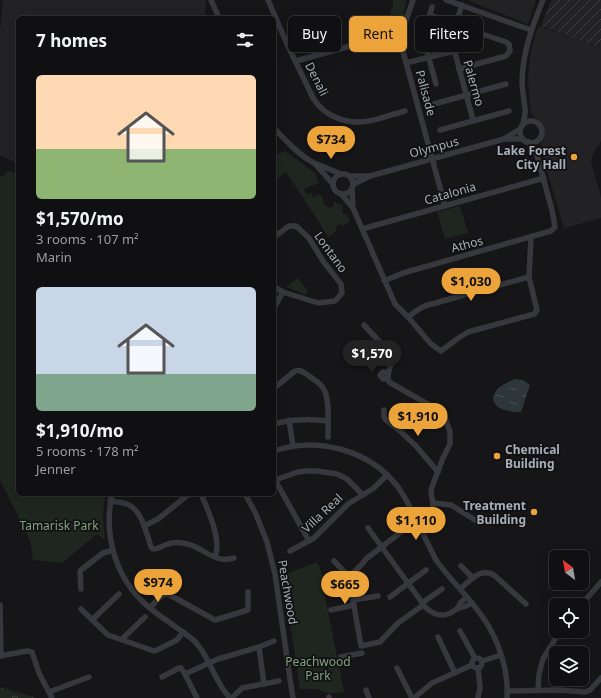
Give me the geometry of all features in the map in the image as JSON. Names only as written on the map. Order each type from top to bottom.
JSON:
[{"type":"street","points":[[211,0],[218,16]]},
{"type":"street","name":"Denali","points":[[268,0],[275,16]]},
{"type":"street","points":[[407,17],[413,0]]},
{"type":"street","points":[[446,0],[531,30]]},
{"type":"street","points":[[536,152],[541,128],[533,121],[526,110],[523,98],[522,82],[523,63],[527,43],[543,0]]},
{"type":"street","name":"Palermo","points":[[458,16],[462,5]]},
{"type":"street","points":[[432,7],[423,37],[436,84]]},
{"type":"street","name":"Denali","points":[[276,17],[313,98],[325,112],[335,118],[348,122],[359,122],[369,121],[405,111]]},
{"type":"street","points":[[459,69],[506,56],[508,54],[510,48],[509,44],[483,34]]},
{"type":"street","points":[[296,61],[349,46]]},
{"type":"street","name":"Palisade","points":[[403,52],[445,206]]},
{"type":"street","points":[[406,63],[450,52]]},
{"type":"street","name":"Palermo","points":[[454,52],[474,120]]},
{"type":"street","points":[[434,104],[506,84]]},
{"type":"street","points":[[526,110],[520,134],[536,152],[544,178]]},
{"type":"street","points":[[440,130],[509,111]]},
{"type":"street","points":[[522,126],[530,121],[533,121]]},
{"type":"street","name":"Olympus","points":[[350,176],[370,176],[504,139],[522,126]]},
{"type":"street","points":[[276,130],[301,154],[314,163],[350,176],[353,181],[353,208]]},
{"type":"street","name":"Olympus","points":[[504,139],[526,141]]},
{"type":"street","points":[[526,141],[532,142],[538,139]]},
{"type":"street","points":[[314,163],[333,184]]},
{"type":"street","points":[[341,174],[335,177],[333,184],[334,190],[342,195],[353,208],[395,304],[431,344],[441,351],[468,332],[534,314],[537,310],[529,277],[531,238]]},
{"type":"street","name":"Olympus","points":[[353,187],[370,176]]},
{"type":"street","name":"Catalonia","points":[[362,229],[544,178]]},
{"type":"street","name":"Athos","points":[[384,281],[403,273],[531,238],[551,231],[555,227],[544,178]]},
{"type":"street","points":[[342,195],[347,194],[353,187]]},
{"type":"street","name":"Lontano","points":[[276,236],[289,226],[296,226],[309,238],[323,262],[341,284],[342,293],[335,301],[318,303],[283,292],[276,288]]},
{"type":"street","points":[[408,317],[425,306],[529,277]]},
{"type":"street","points":[[276,304],[283,292]]},
{"type":"street","points":[[364,325],[394,358],[387,376],[389,382],[438,410],[445,418],[449,428],[451,440],[450,444],[432,487],[432,510],[428,516],[417,522]]},
{"type":"street","points":[[276,386],[297,370],[302,371],[321,385],[327,397],[328,437]]},
{"type":"street","points":[[384,410],[386,420],[416,446],[438,472]]},
{"type":"street","points":[[276,423],[289,420],[302,419],[328,421]]},
{"type":"street","points":[[289,420],[293,446]]},
{"type":"street","points":[[276,450],[293,446],[314,444],[340,448],[366,460],[387,475],[404,496],[441,567],[488,624],[504,666],[507,698]]},
{"type":"street","points":[[276,478],[305,471],[337,474],[348,479],[363,495]]},
{"type":"street","name":"Villa Real","points":[[290,551],[318,535],[348,504],[374,488],[387,475]]},
{"type":"street","points":[[276,483],[309,541]]},
{"type":"street","points":[[111,496],[109,525],[113,550],[124,578],[140,599],[196,642],[210,662],[224,691],[231,698],[242,688],[279,681]]},
{"type":"street","points":[[144,526],[158,519],[187,496]]},
{"type":"street","points":[[202,496],[214,529],[217,545],[215,557]]},
{"type":"street","name":"Peachwood","points":[[246,496],[255,512],[267,542],[275,574],[293,698]]},
{"type":"street","points":[[110,501],[124,503],[133,508],[138,514],[151,547],[154,550],[157,550],[167,544],[182,543],[194,546],[223,560],[234,558]]},
{"type":"street","points":[[433,503],[451,505],[474,520]]},
{"type":"street","points":[[368,528],[422,604],[429,610],[436,614],[442,615],[466,607],[472,603]]},
{"type":"street","points":[[349,577],[366,559],[402,532]]},
{"type":"street","points":[[81,589],[81,570],[103,552],[113,550]]},
{"type":"street","points":[[334,561],[349,577],[361,646],[380,642],[398,623],[442,589]]},
{"type":"street","points":[[462,566],[473,578]]},
{"type":"street","points":[[390,597],[426,570]]},
{"type":"street","points":[[460,590],[473,578],[483,572],[491,573],[526,604]]},
{"type":"street","points":[[587,598],[601,582]]},
{"type":"street","points":[[150,608],[161,596],[168,594],[215,620],[248,610],[248,592]]},
{"type":"street","points":[[92,620],[119,594]]},
{"type":"street","points":[[331,610],[378,596]]},
{"type":"street","points":[[457,609],[461,602],[467,597]]},
{"type":"street","points":[[0,605],[1,656],[27,651],[32,652],[39,673],[50,695],[89,677]]},
{"type":"street","points":[[81,609],[108,635],[154,651],[177,640],[183,632]]},
{"type":"street","points":[[122,639],[145,617]]},
{"type":"street","points":[[460,631],[475,658],[478,657],[482,661]]},
{"type":"street","points":[[438,637],[455,673]]},
{"type":"street","points":[[538,690],[539,674],[543,659],[556,638]]},
{"type":"street","points":[[185,674],[218,659],[274,641]]},
{"type":"street","points":[[259,647],[264,684]]},
{"type":"street","points":[[341,657],[362,653]]},
{"type":"street","points":[[397,668],[413,698],[432,683],[455,673],[482,665],[482,661],[501,655]]},
{"type":"street","points":[[475,658],[472,660],[475,666],[480,688],[478,698]]},
{"type":"street","points":[[162,677],[181,668],[197,698]]},
{"type":"street","points":[[507,691],[559,690],[587,692],[601,678]]},
{"type":"street","points":[[366,690],[369,698]]},
{"type":"shaded area","points":[[3,0],[205,0],[206,2],[205,16],[16,16],[16,163],[0,155],[0,31]]},
{"type":"shaded area","points":[[467,0],[536,0],[528,24]]},
{"type":"shaded area","points":[[551,0],[601,0],[601,48],[541,26]]},
{"type":"shaded area","points":[[539,26],[601,48],[601,141],[593,154],[591,162],[601,197],[601,218],[564,228],[541,150],[544,132],[542,125],[533,116],[530,108],[528,79],[529,65],[531,50]]},
{"type":"green space","points":[[393,0],[406,0],[403,16],[391,16],[391,9],[393,8]]},
{"type":"green space","points":[[285,151],[315,173],[319,183],[304,189],[307,195],[312,193],[313,197],[320,194],[326,206],[331,208],[334,202],[343,205],[342,213],[348,215],[347,217],[350,218],[347,225],[345,224],[344,226],[338,224],[334,234],[328,237],[286,172],[276,180],[276,155]]},
{"type":"green space","name":"Tamarisk Park","points":[[11,171],[16,173],[16,496],[106,496],[103,517],[105,540],[97,534],[62,563],[33,560],[30,540],[0,480],[0,176],[3,177],[6,172]]},
{"type":"green space","points":[[460,206],[468,233],[445,239],[437,212]]},
{"type":"green space","points":[[298,278],[308,291],[306,295],[286,287]]},
{"type":"green space","name":"Peachwood Park","points":[[317,562],[321,571],[344,692],[327,693],[317,689],[300,689],[283,575]]},
{"type":"green space","points":[[0,687],[37,698],[0,698]]},
{"type":"water","points":[[515,379],[522,380],[530,385],[521,412],[511,412],[502,409],[494,403],[493,400],[494,394],[500,387]]},
{"type":"place","name":"Lake Forest City Hall","points":[[574,157]]},
{"type":"place","name":"Chemical Building","points":[[497,456]]},
{"type":"place","name":"Treatment Building","points":[[534,512]]}]
